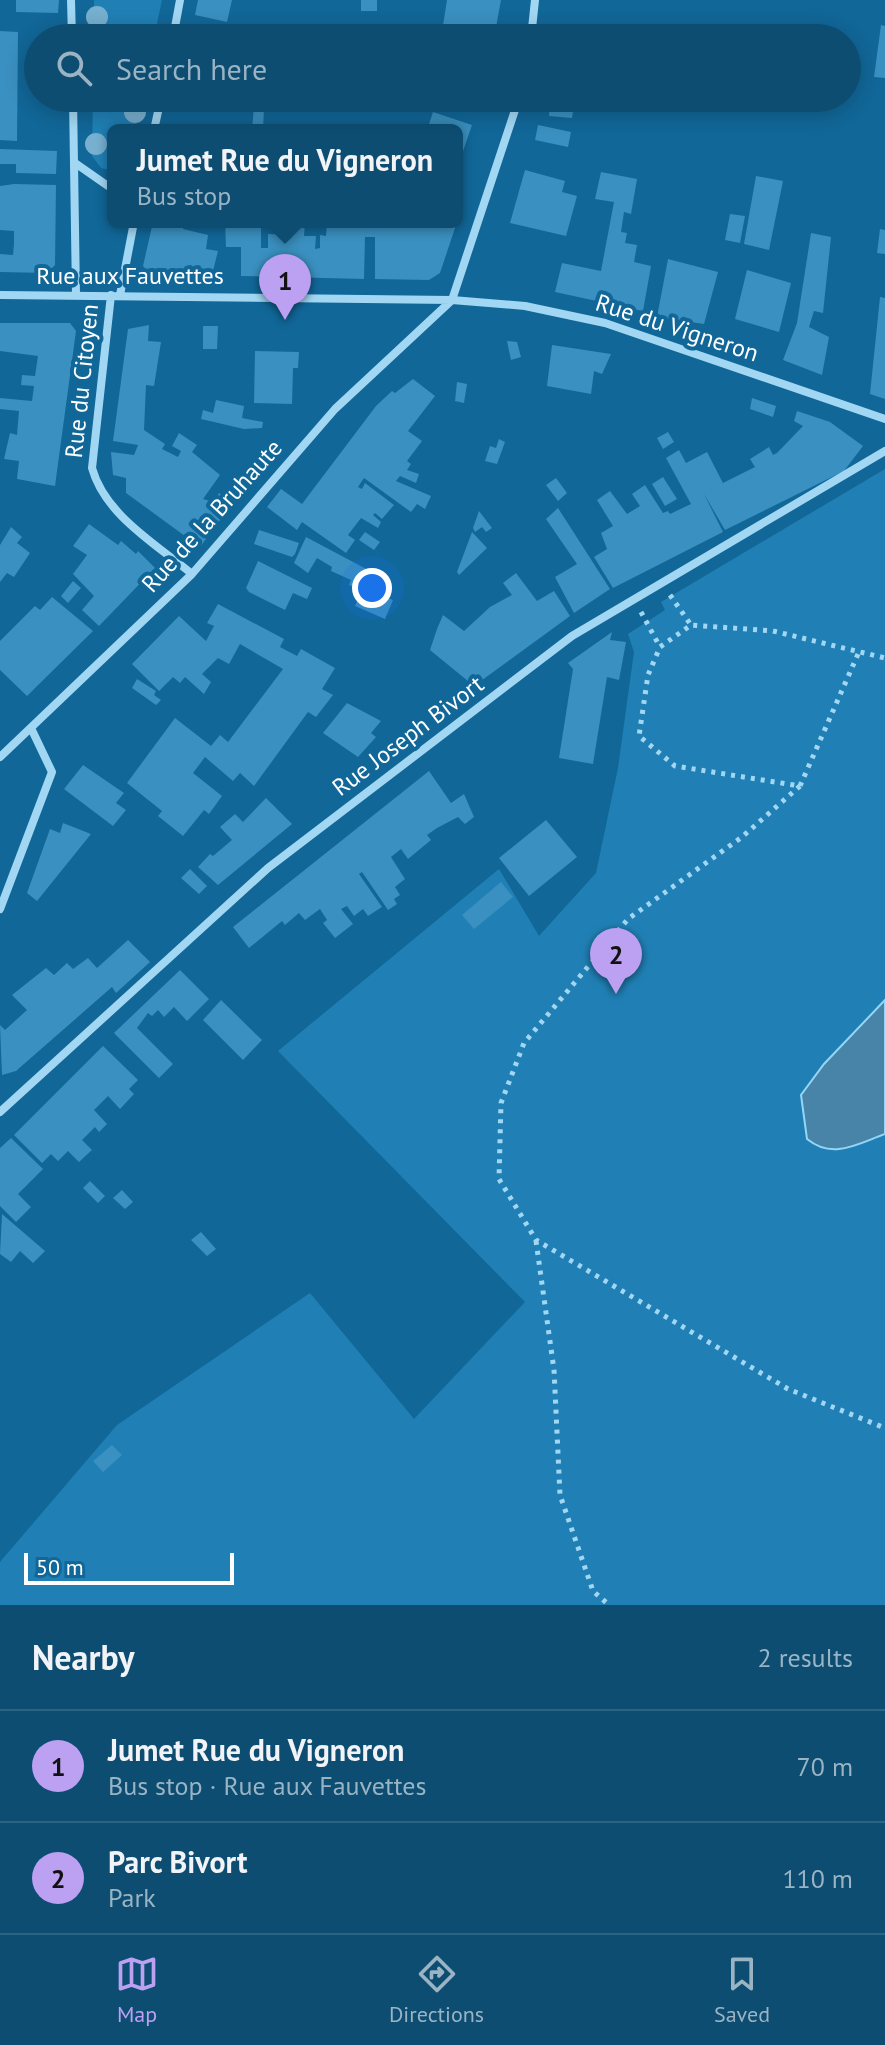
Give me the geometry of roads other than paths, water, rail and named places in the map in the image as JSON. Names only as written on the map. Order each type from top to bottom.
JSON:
[{"type":"street","points":[[71,0],[72,24]]},
{"type":"street","points":[[176,24],[180,0]]},
{"type":"street","points":[[532,24],[535,0]]},
{"type":"street","points":[[73,112],[76,295]]},
{"type":"street","points":[[452,300],[514,112]]},
{"type":"street","points":[[75,163],[107,185]]},
{"type":"street","name":"Rue du Citoyen","points":[[133,228],[116,295],[92,468],[112,507],[192,574]]},
{"type":"street","name":"Rue aux Fauvettes","points":[[0,295],[452,300]]},
{"type":"street","name":"Rue du Vigneron","points":[[452,300],[525,306],[605,323],[885,419]]},
{"type":"street","name":"Rue de la Bruhaute","points":[[0,757],[192,574],[335,409],[452,300]]},
{"type":"street","name":"Rue Joseph Bivort","points":[[0,1112],[268,868],[572,636],[885,451]]},
{"type":"street","points":[[0,909],[52,772],[31,728]]},
{"type":"place","name":"Jumet Rue du Vigneron","points":[[285,320]]},
{"type":"place","name":"Parc Bivort","points":[[616,994]]}]
